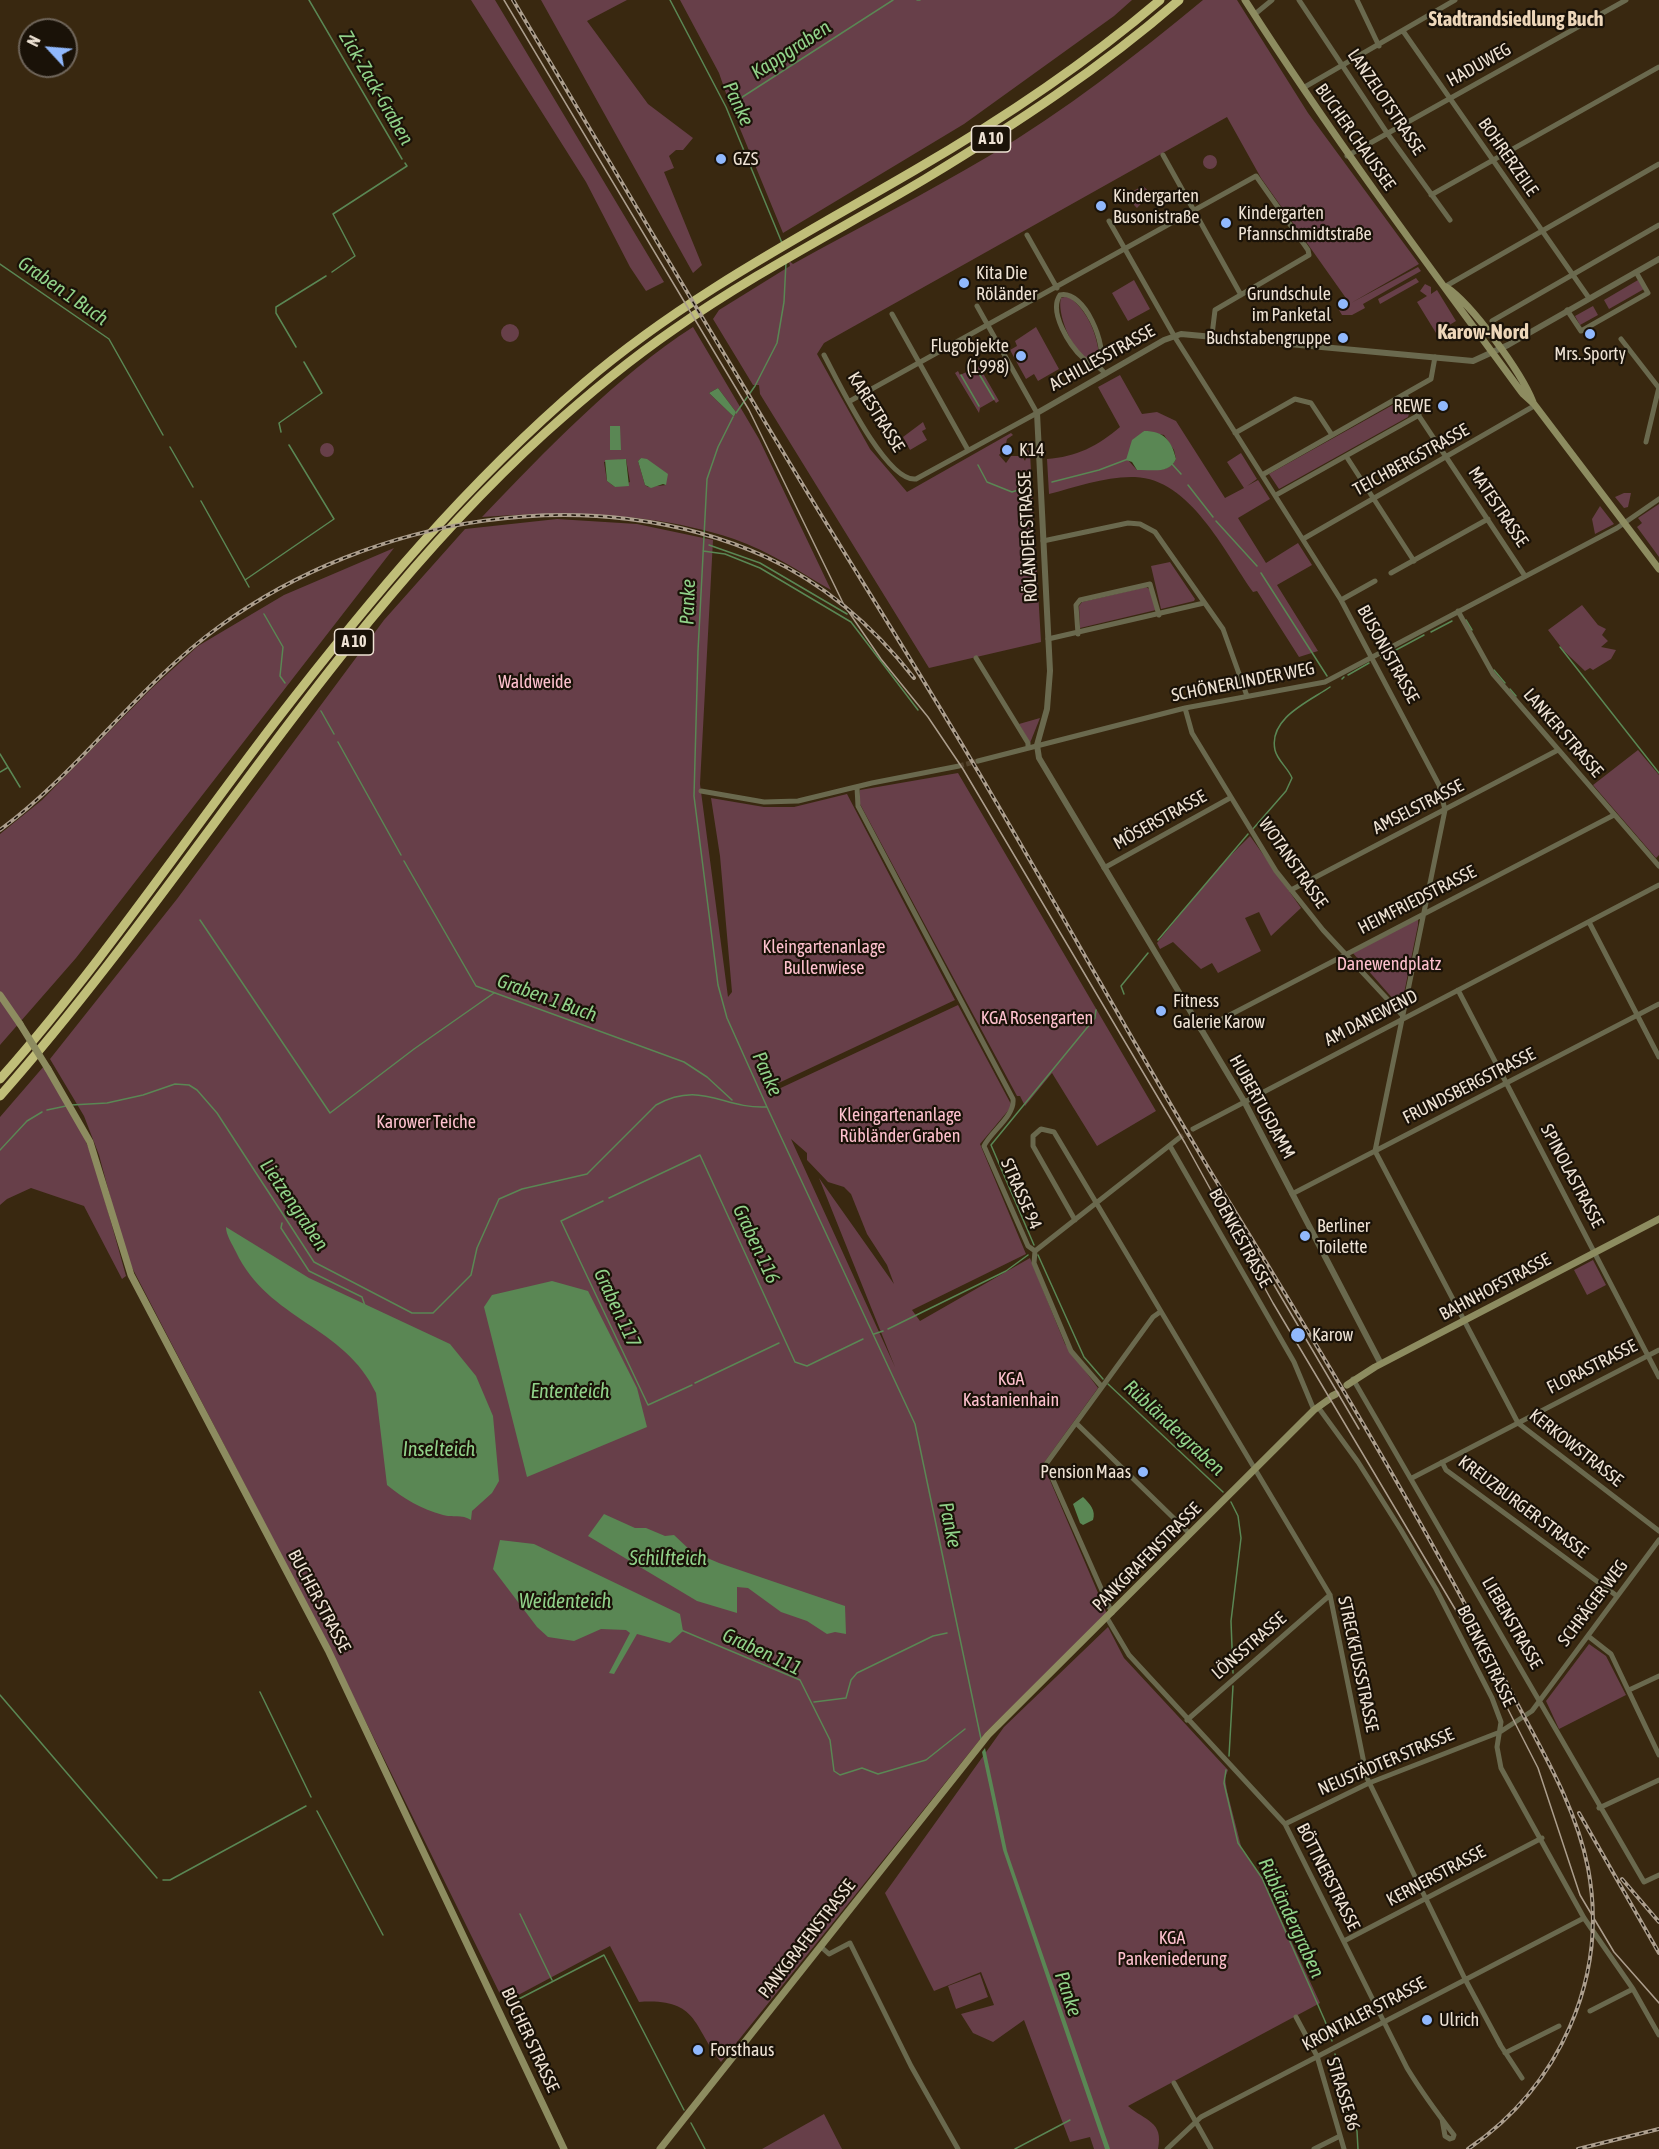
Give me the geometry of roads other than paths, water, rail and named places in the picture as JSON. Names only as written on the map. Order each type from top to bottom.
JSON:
[{"type":"highway","name":"A 10","points":[[0,1079],[135,913],[274,723],[360,613],[464,494],[515,444],[588,379],[701,296],[1006,115],[1083,61],[1160,0]]},
{"type":"highway","name":"A 10","points":[[0,1096],[137,930],[264,757],[372,619],[479,497],[545,434],[617,371],[673,330],[785,259],[1004,131],[1086,74],[1179,0]]},
{"type":"main road","name":"BUCHER CHAUSSEE","points":[[1245,0],[1347,156],[1446,286],[1492,353],[1659,569]]},
{"type":"main road","name":"BUCHER CHAUSSEE","points":[[1446,286],[1461,299],[1501,349],[1529,392],[1534,405]]},
{"type":"main road","name":"BUCHER STRASSE","points":[[0,995],[70,1105],[98,1163],[131,1275],[328,1650],[564,2149]]},
{"type":"main road","name":"BAHNHOFSTRASSE","points":[[1350,1382],[1659,1219]]},
{"type":"main road","name":"PANKGRAFENSTRASSE","points":[[660,2149],[988,1735],[1110,1616],[1316,1408],[1332,1397]]},
{"type":"street","points":[[1255,14],[1272,0]]},
{"type":"street","name":"LANZELOTSTRASSE","points":[[1299,0],[1387,133],[1450,220]]},
{"type":"street","points":[[1357,0],[1378,46]]},
{"type":"street","points":[[1303,88],[1455,0]]},
{"type":"street","name":"HADUWEG","points":[[1347,156],[1626,0]]},
{"type":"street","name":"BOHRERZEILE","points":[[1403,32],[1589,298]]},
{"type":"street","points":[[1431,195],[1659,68]]},
{"type":"street","points":[[1163,155],[1241,295]]},
{"type":"street","points":[[1446,286],[1659,164]]},
{"type":"street","points":[[850,401],[1252,176],[1259,179],[1308,250],[1309,255],[1215,310],[1212,335]]},
{"type":"street","name":"BUSONISTRASSE","points":[[1109,221],[1174,336],[1341,600],[1373,656],[1439,785],[1444,810],[1404,1017],[1375,1151]]},
{"type":"street","points":[[1492,321],[1659,225]]},
{"type":"street","points":[[1027,235],[1060,295]]},
{"type":"street","name":"ACHILLESSTRASSE","points":[[908,480],[916,479],[1174,336],[1212,335],[1473,361],[1501,349],[1659,259]]},
{"type":"street","points":[[1567,310],[1581,331],[1648,292],[1636,272]]},
{"type":"street","points":[[1060,295],[1069,295],[1075,299],[1094,324],[1102,346],[1100,366]]},
{"type":"street","points":[[1060,295],[1056,304],[1057,310],[1068,338],[1083,358],[1100,366],[1105,374]]},
{"type":"street","name":"RÖLÄNDER STRASSE","points":[[977,306],[1037,412],[1049,697],[1037,745]]},
{"type":"street","points":[[892,314],[968,450]]},
{"type":"street","points":[[1621,339],[1659,387],[1646,442]]},
{"type":"street","name":"KARESTRASSE","points":[[824,356],[879,452],[908,480]]},
{"type":"street","points":[[1262,475],[1431,379],[1435,357]]},
{"type":"street","name":"MATESTRASSE","points":[[1405,395],[1525,576]]},
{"type":"street","points":[[1235,433],[1295,399],[1311,403],[1332,435]]},
{"type":"street","name":"TEICHBERGSTRASSE","points":[[1302,538],[1534,405]]},
{"type":"street","name":"TEICHBERGSTRASSE","points":[[1276,495],[1419,415]]},
{"type":"street","points":[[1346,456],[1414,561]]},
{"type":"street","name":"SCHÖNERLINDER WEG","points":[[978,761],[1185,708],[1325,682],[1624,523],[1659,499]]},
{"type":"street","points":[[1391,573],[1488,519]]},
{"type":"street","points":[[1043,541],[1128,522],[1140,524],[1160,537],[1222,629],[1247,696]]},
{"type":"street","points":[[1341,600],[1375,581]]},
{"type":"street","points":[[1078,634],[1076,605],[1080,600],[1150,584],[1159,615]]},
{"type":"street","points":[[1048,639],[1078,634],[1204,603]]},
{"type":"street","name":"LANKER STRASSE","points":[[1458,611],[1492,673],[1659,866]]},
{"type":"street","points":[[976,658],[1028,742],[1028,748]]},
{"type":"street","name":"WOTANSTRASSE","points":[[1185,708],[1192,733],[1230,798],[1291,890],[1345,954],[1404,1017]]},
{"type":"street","name":"HUBERTUSDAMM","points":[[1037,745],[1044,769],[1244,1101],[1381,1364]]},
{"type":"street","name":"AMSELSTRASSE","points":[[1291,890],[1558,750]]},
{"type":"street","points":[[701,791],[764,802],[798,801],[958,766]]},
{"type":"street","name":"STRASSE 94","points":[[857,787],[858,806],[1013,1099],[1014,1105],[1010,1112],[984,1146],[1028,1246],[1035,1251],[1034,1263],[1071,1351],[1102,1387]]},
{"type":"street","name":"MÖSERSTRASSE","points":[[1104,868],[1230,798]]},
{"type":"street","name":"HEIMFRIEDSTRASSE","points":[[1201,1030],[1614,815]]},
{"type":"street","name":"AM DANEWEND","points":[[1193,1129],[1659,885]]},
{"type":"street","points":[[1589,922],[1659,1057]]},
{"type":"street","name":"SPINOLASTRASSE","points":[[1458,990],[1659,1377]]},
{"type":"street","name":"FRUNDSBERGSTRASSE","points":[[1292,1194],[1659,1004]]},
{"type":"street","name":"STRECKFUSSSTRASSE","points":[[1074,1220],[1033,1146],[1032,1138],[1038,1131],[1046,1129],[1054,1132],[1330,1595],[1369,1783],[1465,1979],[1505,2053],[1522,2078]]},
{"type":"street","points":[[1035,1251],[1179,1138]]},
{"type":"street","name":"BOENKESTRASSE","points":[[1170,1146],[1294,1362],[1316,1408],[1377,1491],[1436,1589],[1502,1722],[1497,1747],[1501,1768],[1542,1838],[1584,1918],[1633,1989],[1659,2035]]},
{"type":"street","name":"KERKOWSTRASSE","points":[[1375,1151],[1518,1423],[1659,1531]]},
{"type":"street","points":[[1160,1312],[1153,1317],[1076,1423],[1190,1534]]},
{"type":"street","name":"FLORASTRASSE","points":[[1412,1478],[1659,1350]]},
{"type":"street","name":"LIEBENSTRASSE","points":[[1350,1382],[1412,1478],[1599,1808],[1644,1882],[1659,1875]]},
{"type":"street","name":"BÖTTNERSTRASSE","points":[[1076,1423],[1046,1464],[1110,1616],[1129,1655],[1285,1824],[1407,2068],[1442,2119]]},
{"type":"street","name":"KREUZBURGER STRASSE","points":[[1442,1462],[1446,1470],[1617,1596]]},
{"type":"street","name":"SCHRÄGER WEG","points":[[1500,1732],[1532,1711],[1659,1541]]},
{"type":"street","name":"LÖNSSTRASSE","points":[[1186,1719],[1330,1595]]},
{"type":"street","points":[[1588,1636],[1611,1654],[1659,1755]]},
{"type":"street","points":[[1629,1690],[1659,1676]]},
{"type":"street","name":"NEUSTÄDTER STRASSE","points":[[1285,1824],[1369,1783],[1500,1732]]},
{"type":"street","points":[[1599,1808],[1659,1780]]},
{"type":"street","name":"KERNERSTRASSE","points":[[1344,1941],[1542,1838]]},
{"type":"street","name":"KRONTALER STRASSE","points":[[1167,2149],[1195,2121],[1584,1918]]},
{"type":"street","points":[[820,1946],[829,1954],[850,1943],[911,2066],[958,2149]]},
{"type":"street","points":[[1590,2011],[1633,1989]]},
{"type":"street","name":"STRASSE 86","points":[[1296,2017],[1317,2056],[1344,2149]]},
{"type":"street","points":[[1505,2053],[1559,2026]]},
{"type":"street","points":[[1174,2083],[1211,2149]]},
{"type":"street","points":[[1314,2149],[1340,2136]]},
{"type":"water","points":[[718,388],[736,412],[734,417],[709,393]]},
{"type":"water","points":[[610,426],[620,426],[621,450],[610,450]]},
{"type":"water","points":[[1144,431],[1151,431],[1166,438],[1176,459],[1173,464],[1159,470],[1137,470],[1132,462],[1126,460],[1132,440]]},
{"type":"water","points":[[641,458],[647,459],[668,474],[666,485],[651,488],[645,485],[638,461]]},
{"type":"water","points":[[626,459],[629,486],[615,487],[607,481],[605,460]]},
{"type":"water","name":"Inselteich","points":[[226,1227],[309,1278],[450,1344],[476,1376],[493,1416],[499,1481],[492,1493],[472,1511],[471,1520],[427,1510],[406,1499],[387,1485],[376,1393],[362,1370],[346,1352],[267,1293],[250,1275],[231,1243]]},
{"type":"water","name":"Ententeich","points":[[552,1281],[588,1291],[637,1388],[647,1427],[527,1477],[484,1307],[492,1295]]},
{"type":"water","points":[[1083,1497],[1092,1507],[1094,1516],[1093,1520],[1083,1525],[1080,1523],[1073,1504]]},
{"type":"water","name":"Schilfteich","points":[[604,1514],[635,1528],[646,1528],[665,1536],[674,1535],[691,1551],[719,1563],[845,1606],[846,1634],[835,1632],[827,1634],[807,1621],[781,1612],[748,1588],[737,1587],[737,1613],[697,1601],[588,1536]]},
{"type":"water","name":"Weidenteich","points":[[500,1540],[534,1544],[680,1614],[683,1631],[670,1643],[637,1634],[614,1674],[609,1673],[630,1633],[626,1630],[601,1629],[574,1641],[548,1637],[537,1627],[493,1569]]},
{"type":"water","points":[[985,1748],[1007,1851],[1110,2149],[1105,2149],[1003,1850],[982,1752]]},
{"type":"waterway","name":"Zick-Zack-Graben","points":[[309,0],[402,159]]},
{"type":"waterway","name":"Panke","points":[[670,0],[726,107],[782,243]]},
{"type":"waterway","name":"Kappgraben","points":[[733,103],[893,0]]},
{"type":"waterway","name":"Zick-Zack-Graben","points":[[332,272],[355,256],[333,214],[407,166],[405,163]]},
{"type":"waterway","name":"Panke","points":[[736,413],[755,386],[777,343],[784,302],[786,262]]},
{"type":"waterway","name":"Graben 1 Buch","points":[[0,264],[109,339],[163,435]]},
{"type":"waterway","name":"Zick-Zack-Graben","points":[[296,347],[276,313],[276,307],[326,276]]},
{"type":"waterway","name":"Zick-Zack-Graben","points":[[281,432],[279,423],[322,393],[304,362]]},
{"type":"waterway","points":[[975,367],[994,399]]},
{"type":"waterway","points":[[961,375],[979,406]]},
{"type":"waterway","name":"Panke","points":[[733,417],[718,447],[707,479],[698,651],[694,796],[718,985],[727,1018],[915,1424],[981,1739]]},
{"type":"waterway","name":"Zick-Zack-Graben","points":[[245,580],[334,519],[289,445]]},
{"type":"waterway","name":"Graben 1 Buch","points":[[170,447],[193,487]]},
{"type":"waterway","points":[[1052,482],[1099,470],[1128,459]]},
{"type":"waterway","points":[[1172,464],[1181,474]]},
{"type":"waterway","points":[[978,465],[987,482],[1012,492],[1030,486]]},
{"type":"waterway","points":[[1188,485],[1213,517]]},
{"type":"waterway","name":"Graben 1 Buch","points":[[201,501],[249,587]]},
{"type":"waterway","name":"Rübländergraben","points":[[1216,521],[1257,566]]},
{"type":"waterway","points":[[709,545],[760,563],[847,614]]},
{"type":"waterway","points":[[703,551],[725,554],[760,568],[851,622],[918,710]]},
{"type":"waterway","name":"Rübländergraben","points":[[1261,573],[1327,676]]},
{"type":"waterway","name":"Graben 1 Buch","points":[[264,614],[283,647],[280,676],[285,683]]},
{"type":"waterway","points":[[1466,620],[1472,630]]},
{"type":"waterway","points":[[1431,632],[1452,621]]},
{"type":"waterway","points":[[1381,658],[1424,635]]},
{"type":"waterway","points":[[1560,647],[1659,773]]},
{"type":"waterway","points":[[1348,675],[1369,663]]},
{"type":"waterway","points":[[1494,670],[1505,683]]},
{"type":"waterway","name":"Rübländergraben","points":[[1252,830],[1286,791],[1292,778],[1275,750],[1278,729],[1292,712],[1330,687]]},
{"type":"waterway","points":[[1510,689],[1516,696]]},
{"type":"waterway","name":"Graben 1 Buch","points":[[321,711],[334,734]]},
{"type":"waterway","name":"Graben 1 Buch","points":[[338,742],[401,855]]},
{"type":"waterway","points":[[0,754],[20,787]]},
{"type":"waterway","points":[[0,772],[7,768]]},
{"type":"waterway","name":"Rübländergraben","points":[[1158,940],[1248,834]]},
{"type":"waterway","name":"Graben 1 Buch","points":[[404,861],[476,986],[684,1062],[707,1077],[732,1100]]},
{"type":"waterway","points":[[200,920],[330,1113],[414,1049],[494,993]]},
{"type":"waterway","name":"Rübländergraben","points":[[1124,994],[1121,986],[1148,953]]},
{"type":"waterway","name":"Rübländergraben","points":[[1034,1245],[991,1145],[1095,1018],[1096,1010]]},
{"type":"waterway","name":"Lietzengraben","points":[[71,1105],[107,1103],[143,1095],[175,1084],[189,1085],[197,1090],[217,1113],[314,1262],[412,1313],[433,1313],[471,1275],[477,1248],[499,1199],[522,1189],[587,1174],[656,1105],[672,1098],[699,1095],[737,1104],[766,1107]]},
{"type":"waterway","name":"Lietzengraben","points":[[47,1110],[66,1106]]},
{"type":"waterway","name":"Lietzengraben","points":[[0,1150],[27,1121],[42,1112]]},
{"type":"waterway","name":"Graben 116","points":[[609,1198],[700,1155],[795,1362],[807,1366],[863,1339]]},
{"type":"waterway","name":"Graben 117","points":[[603,1201],[561,1221],[648,1405],[692,1385]]},
{"type":"waterway","points":[[282,1223],[281,1228],[309,1271],[362,1297],[365,1306]]},
{"type":"waterway","name":"Rübländergraben","points":[[888,1329],[1006,1271],[1028,1255]]},
{"type":"waterway","name":"Rübländergraben","points":[[1038,1255],[1084,1357],[1103,1379]]},
{"type":"waterway","name":"Graben 116","points":[[874,1334],[883,1331]]},
{"type":"waterway","name":"Graben 117","points":[[695,1383],[779,1343]]},
{"type":"waterway","name":"Rübländergraben","points":[[1108,1384],[1223,1492]]},
{"type":"waterway","name":"Rübländergraben","points":[[1231,1502],[1238,1516],[1241,1538],[1231,1621],[1233,1673]]},
{"type":"waterway","name":"Graben 111","points":[[681,1630],[800,1680],[830,1740],[834,1771],[840,1775],[862,1768],[878,1774],[926,1760],[965,1729]]},
{"type":"waterway","points":[[814,1702],[846,1698],[851,1680],[857,1673],[933,1636],[947,1633]]},
{"type":"waterway","name":"Rübländergraben","points":[[1229,1756],[1233,1686]]},
{"type":"waterway","points":[[260,1692],[311,1797]]},
{"type":"waterway","points":[[0,1695],[157,1878]]},
{"type":"waterway","name":"Rübländergraben","points":[[1226,1770],[1224,1783],[1238,1843],[1262,1878],[1332,2041]]},
{"type":"waterway","points":[[163,1880],[170,1880],[306,1806]]},
{"type":"waterway","points":[[317,1811],[383,1935]]},
{"type":"waterway","points":[[520,1914],[552,1980]]},
{"type":"waterway","points":[[511,2003],[604,1955],[684,2110]]},
{"type":"waterway","name":"Rübländergraben","points":[[1335,2054],[1346,2111],[1357,2131],[1358,2149]]},
{"type":"waterway","points":[[1015,2149],[1070,2120]]},
{"type":"waterway","points":[[691,2123],[705,2149]]},
{"type":"tunnel","points":[[959,766],[978,761]]},
{"type":"tunnel","points":[[1179,1138],[1193,1129]]},
{"type":"tram line","points":[[504,0],[749,410],[844,605],[881,659],[928,717],[963,769],[1185,1143],[1273,1303],[1467,1629],[1538,1768],[1580,1895],[1614,1952],[1659,2003]]},
{"type":"tram line","points":[[1257,1256],[1359,1429]]},
{"type":"railway","points":[[513,0],[765,422],[949,723],[1184,1127],[1366,1430],[1474,1621],[1565,1797],[1582,1844],[1588,1868],[1593,1909],[1591,1950],[1583,1989],[1570,2026],[1551,2062],[1528,2094],[1500,2124],[1468,2149]]},
{"type":"railway","points":[[0,830],[57,781],[162,674],[220,626],[280,588],[345,558],[414,535],[485,521],[557,515],[629,519],[699,533],[766,557],[808,580],[847,608],[882,641],[914,678]]},
{"type":"railway","points":[[1579,1813],[1659,1953]]},
{"type":"railway","points":[[1622,1879],[1659,1922]]},
{"type":"railway","points":[[1578,2149],[1659,2129]]},
{"type":"place","name":"GZS","points":[[721,159]]},
{"type":"place","name":"Kindergarten Busonistraße","points":[[1101,206]]},
{"type":"place","name":"Kindergarten Pfannschmidtstraße","points":[[1226,223]]},
{"type":"place","name":"Kita Die Röländer","points":[[964,283]]},
{"type":"place","name":"Grundschule im Panketal","points":[[1343,304]]},
{"type":"place","name":"Mrs. Sporty","points":[[1590,334]]},
{"type":"place","name":"Buchstabengruppe","points":[[1343,338]]},
{"type":"place","name":"Flugobjekte (1998)","points":[[1021,356]]},
{"type":"place","name":"REWE","points":[[1443,406]]},
{"type":"place","name":"K14","points":[[1007,450]]},
{"type":"place","name":"Fitness Galerie Karow","points":[[1161,1011]]},
{"type":"place","name":"Berliner Toilette","points":[[1305,1236]]},
{"type":"place","name":"Karow","points":[[1298,1335]]},
{"type":"place","name":"Pension Maas","points":[[1143,1472]]},
{"type":"place","name":"Ulrich","points":[[1427,2020]]},
{"type":"place","name":"Forsthaus","points":[[698,2050]]},
{"type":"district","name":"Stadtrandsiedlung Buch","points":[[1516,20]]},
{"type":"district","name":"Karow-Nord","points":[[1483,332]]},
{"type":"park label","name":"Waldweide","points":[[535,682]]},
{"type":"park label","name":"Kleingartenanlage Bullenwiese","points":[[824,957]]},
{"type":"park label","name":"Danewendplatz","points":[[1389,964]]},
{"type":"park label","name":"KGA Rosengarten","points":[[1037,1018]]},
{"type":"park label","name":"Karower Teiche","points":[[426,1122]]},
{"type":"park label","name":"Kleingartenanlage Rübländer Graben","points":[[900,1125]]},
{"type":"park label","name":"KGA Kastanienhain","points":[[1011,1389]]},
{"type":"park label","name":"KGA Pankeniederung","points":[[1172,1948]]}]
